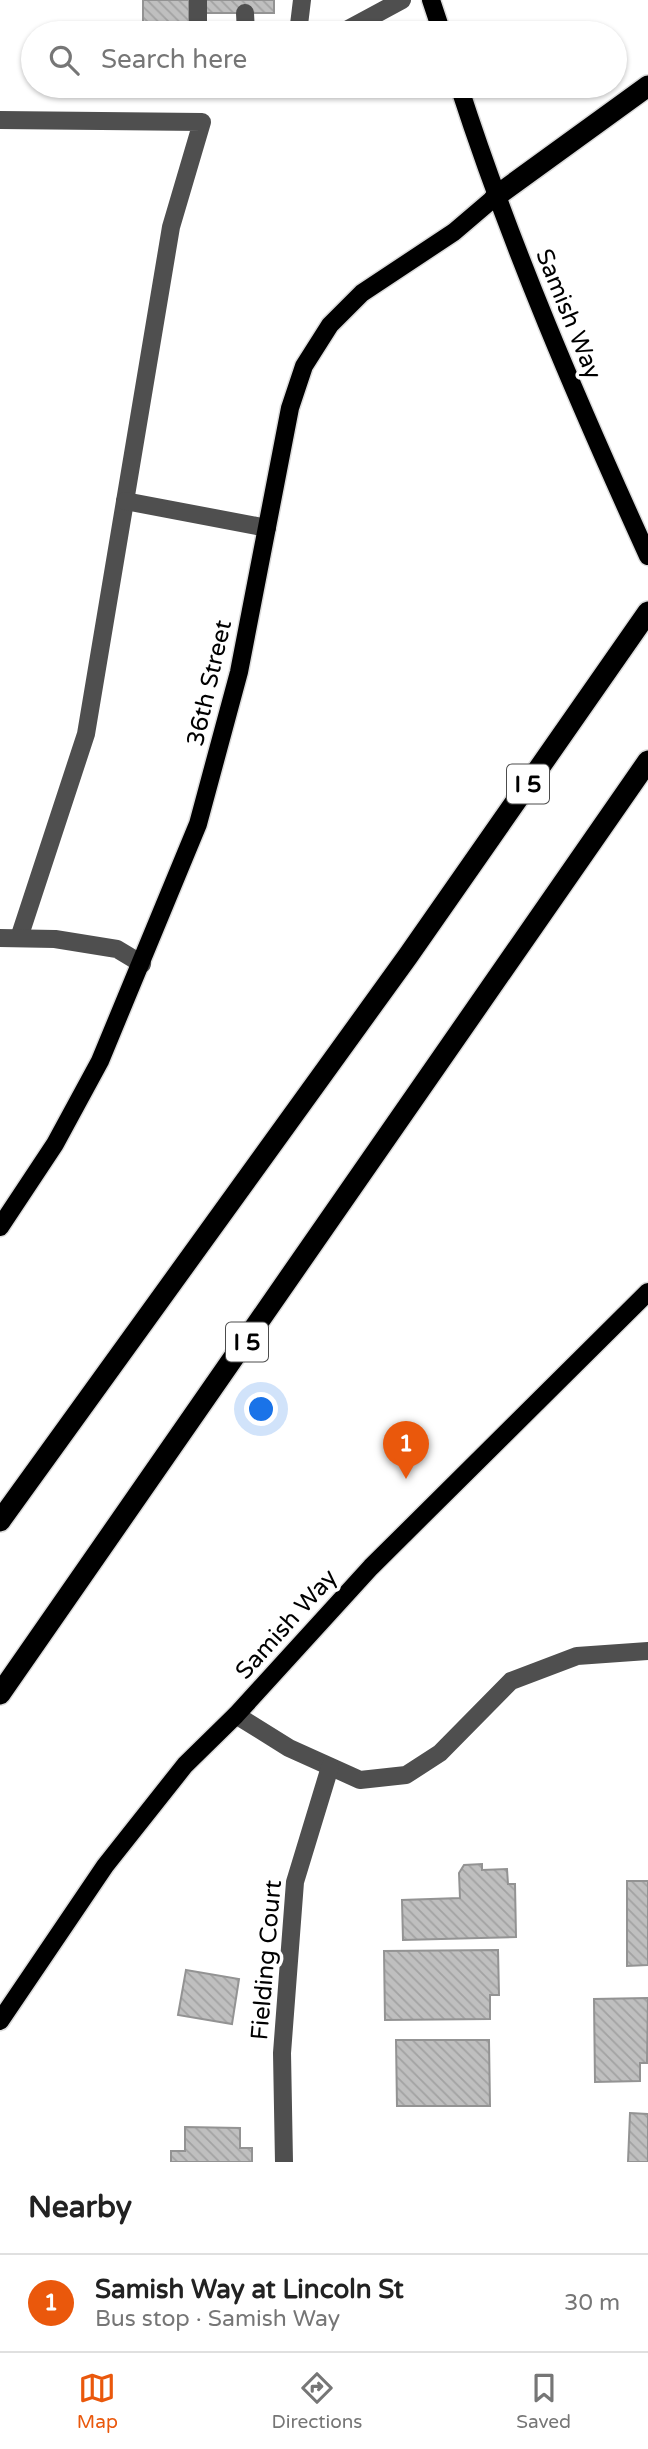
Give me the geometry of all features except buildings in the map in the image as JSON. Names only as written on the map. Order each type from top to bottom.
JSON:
[{"type":"highway","points":[[495,197],[648,86]]},
{"type":"highway","name":"I 5","points":[[0,1521],[400,967],[648,612]]},
{"type":"highway","name":"I 5","points":[[0,1694],[648,761]]},
{"type":"main road","points":[[431,0],[438,21]]},
{"type":"main road","name":"Samish Way","points":[[463,98],[495,197],[580,405],[648,556]]},
{"type":"main road","name":"36th Street","points":[[0,1227],[55,1144],[100,1061],[198,824],[239,673],[290,408],[304,366],[330,325],[362,293],[454,232],[495,197]]},
{"type":"main road","name":"Samish Way","points":[[0,2021],[104,1867],[185,1765],[236,1715],[371,1567],[648,1292]]},
{"type":"street","points":[[198,0],[198,21]]},
{"type":"street","points":[[299,21],[302,0]]},
{"type":"street","points":[[363,21],[402,0]]},
{"type":"street","points":[[245,13],[245,21]]},
{"type":"street","points":[[0,120],[202,122],[171,227],[86,734],[19,938]]},
{"type":"street","points":[[125,501],[267,527]]},
{"type":"street","points":[[0,938],[55,939],[117,949],[142,964]]},
{"type":"street","points":[[236,1715],[289,1748],[360,1780],[407,1775],[440,1753],[511,1681],[577,1657],[648,1651]]},
{"type":"street","name":"Fielding Court","points":[[285,2162],[282,2053],[295,1882],[330,1767]]},
{"type":"place","name":"Samish Way at Lincoln St","points":[[406,1479]]}]
